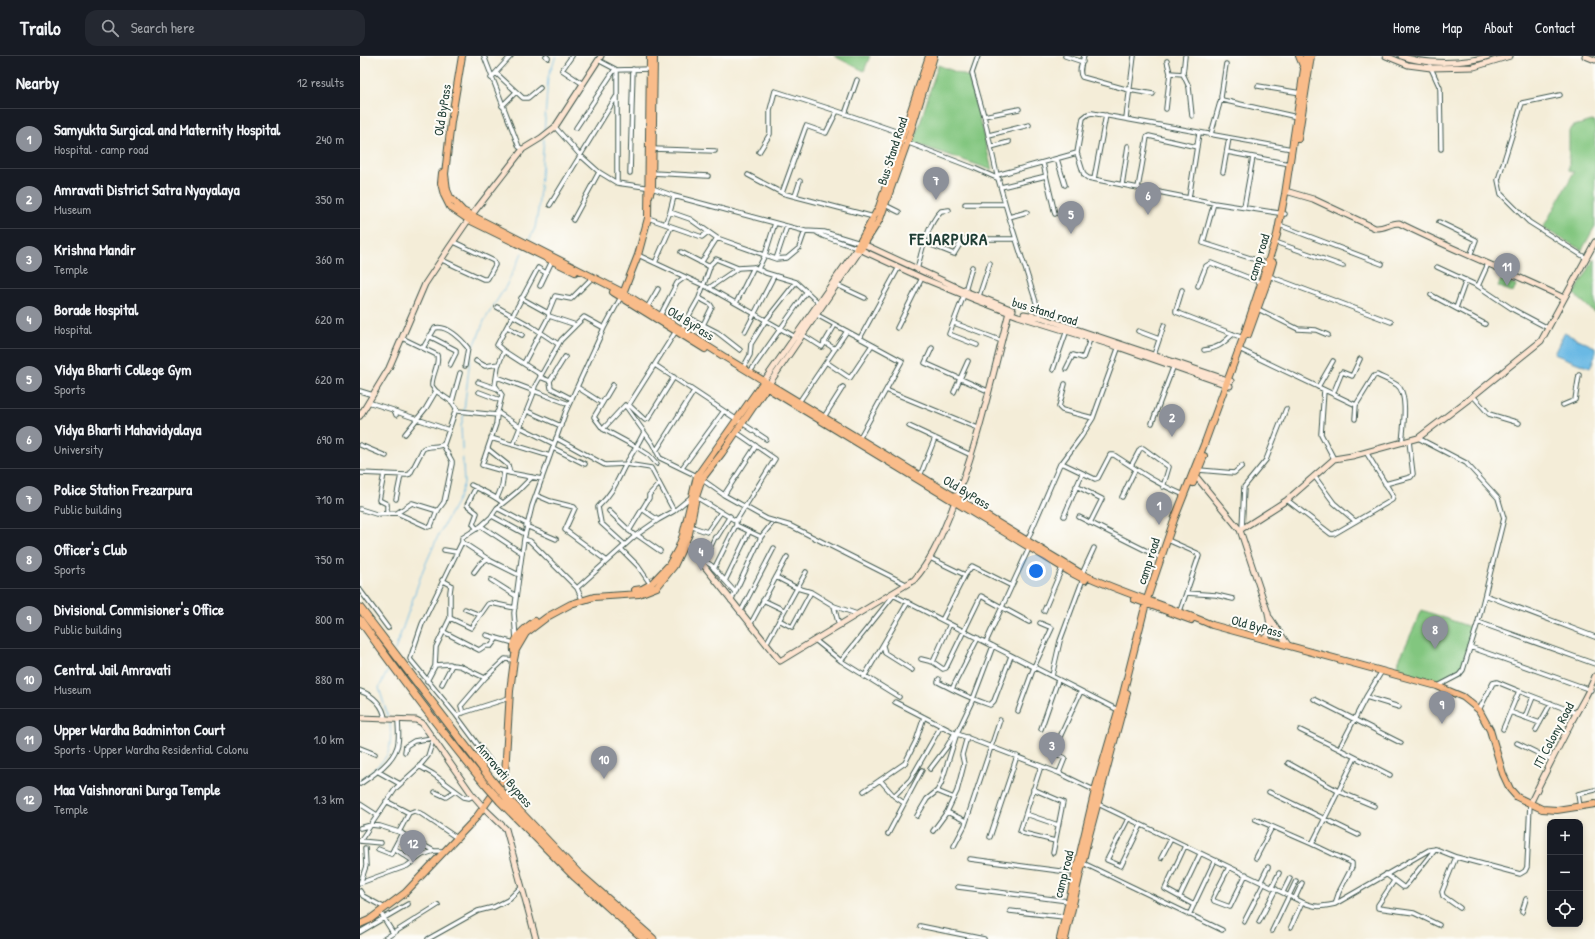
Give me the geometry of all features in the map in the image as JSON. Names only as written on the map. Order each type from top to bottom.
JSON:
[{"type":"highway","name":"Amravati Bypass","points":[[360,608],[387,642],[488,781],[503,799],[575,876],[644,939]]},
{"type":"highway","name":"Amravati Bypass","points":[[360,620],[399,674],[464,758],[488,781]]},
{"type":"highway","name":"Amravati Bypass","points":[[503,799],[578,873],[653,939]]},
{"type":"main road","name":"Old ByPass","points":[[459,56],[448,120],[441,183],[444,195],[450,207],[647,308],[679,331],[750,372],[765,384],[824,417],[909,471],[920,476],[956,501],[1082,576],[1148,602],[1180,611],[1212,625],[1437,686],[1463,697],[1479,710],[1490,730],[1501,768],[1510,789],[1517,797],[1542,809],[1557,810],[1595,804]]},
{"type":"main road","name":"Old ByPass","points":[[462,56],[446,162],[446,184],[450,197],[470,218]]},
{"type":"main road","points":[[650,56],[650,188]]},
{"type":"main road","points":[[654,56],[652,173],[648,218],[638,255],[623,295],[956,501]]},
{"type":"main road","name":"Bus Stand Road","points":[[906,135],[929,56]]},
{"type":"main road","name":"Bus Stand Road","points":[[861,246],[880,219],[904,141],[934,56]]},
{"type":"main road","points":[[1299,56],[1305,69]]},
{"type":"main road","name":"camp road","points":[[1241,350],[1243,338],[1278,243],[1282,226],[1306,56]]},
{"type":"main road","name":"camp road","points":[[1098,792],[1148,602],[1269,276],[1270,265],[1289,192],[1311,56]]},
{"type":"main road","points":[[1311,63],[1317,56]]},
{"type":"main road","name":"Bus Stand Road","points":[[861,246],[875,217],[904,141]]},
{"type":"main road","points":[[470,218],[552,261],[591,278]]},
{"type":"main road","points":[[516,643],[534,626],[571,604],[594,597],[639,594],[652,587],[674,557],[683,535],[700,478],[765,384]]},
{"type":"main road","points":[[700,478],[736,432],[739,422]]},
{"type":"main road","name":"camp road","points":[[1065,939],[1118,710],[1148,602],[1161,558],[1184,495],[1196,473]]},
{"type":"main road","points":[[360,924],[369,920],[405,893],[475,820],[504,779],[506,774],[509,698],[516,643],[526,627],[565,602],[580,597],[657,587],[674,566],[689,534],[694,497]]},
{"type":"main road","points":[[1028,544],[1062,568],[1082,576]]},
{"type":"main road","points":[[1148,602],[1186,618],[1212,625]]},
{"type":"main road","name":"camp road","points":[[1060,939],[1075,872],[1096,803]]},
{"type":"street","points":[[484,56],[491,78],[519,147],[523,148]]},
{"type":"street","points":[[491,78],[511,56]]},
{"type":"street","points":[[572,56],[562,70],[583,84]]},
{"type":"street","points":[[978,56],[972,73],[1005,204],[1041,319]]},
{"type":"street","points":[[1065,56],[1082,62]]},
{"type":"street","points":[[1084,56],[1080,73],[1082,77],[1129,90],[1153,94]]},
{"type":"street","points":[[1126,118],[1134,56]]},
{"type":"street","points":[[1185,56],[1184,74],[1188,87],[1192,116]]},
{"type":"street","points":[[1386,56],[1408,65],[1431,68],[1474,67],[1510,56]]},
{"type":"street","points":[[1401,56],[1428,62],[1460,59],[1477,60],[1489,56]]},
{"type":"street","points":[[1585,56],[1595,60]]},
{"type":"street","points":[[360,416],[389,368],[425,284],[470,218],[523,148],[541,138],[555,127],[600,58],[616,70],[650,68]]},
{"type":"street","points":[[1166,61],[1170,73],[1166,109]]},
{"type":"street","points":[[1428,62],[1440,88],[1440,149]]},
{"type":"street","points":[[1211,134],[1221,99],[1226,64]]},
{"type":"street","points":[[630,173],[633,69]]},
{"type":"street","points":[[616,70],[617,183]]},
{"type":"street","points":[[576,128],[616,70]]},
{"type":"street","points":[[496,73],[520,97],[526,99],[540,88]]},
{"type":"street","points":[[1170,73],[1184,74]]},
{"type":"street","points":[[845,114],[857,80]]},
{"type":"street","points":[[1258,86],[1301,93]]},
{"type":"street","points":[[759,152],[770,134],[770,110],[775,91],[906,135]]},
{"type":"street","points":[[502,106],[516,92]]},
{"type":"street","points":[[1560,95],[1522,103],[1498,180],[1501,194],[1529,222],[1586,258]]},
{"type":"street","points":[[550,205],[617,96]]},
{"type":"street","points":[[1221,99],[1223,101],[1297,117]]},
{"type":"street","points":[[984,116],[1019,109]]},
{"type":"street","points":[[782,193],[806,126],[826,133],[837,111]]},
{"type":"street","points":[[1283,214],[1214,203],[1087,177],[1084,175],[1078,154],[1084,118],[1088,114],[1092,113],[1292,149]]},
{"type":"street","points":[[1094,179],[1106,115]]},
{"type":"street","points":[[988,135],[1029,125]]},
{"type":"street","points":[[555,127],[580,155],[599,172],[617,183],[650,188],[674,196],[805,231],[816,232],[824,236],[861,246]]},
{"type":"street","points":[[1189,198],[1199,133]]},
{"type":"street","points":[[1138,188],[1146,139],[1148,137],[1197,147]]},
{"type":"street","points":[[1223,172],[1228,138]]},
{"type":"street","points":[[904,141],[998,178],[1043,163],[1078,154]]},
{"type":"street","points":[[991,147],[1009,142]]},
{"type":"street","points":[[1122,185],[1128,146]]},
{"type":"street","points":[[652,148],[715,151]]},
{"type":"street","points":[[1227,152],[1290,164]]},
{"type":"street","points":[[1244,208],[1253,157]]},
{"type":"street","points":[[1057,159],[1065,185]]},
{"type":"street","points":[[1043,163],[1055,214]]},
{"type":"street","points":[[573,220],[599,172]]},
{"type":"street","points":[[652,173],[708,176]]},
{"type":"street","points":[[748,175],[782,193],[875,217]]},
{"type":"street","points":[[1001,187],[1046,176]]},
{"type":"street","points":[[796,196],[800,181]]},
{"type":"street","points":[[1289,192],[1313,199],[1376,228],[1381,228],[1399,222],[1564,298]]},
{"type":"street","points":[[665,224],[674,196]]},
{"type":"street","points":[[1214,203],[1203,243],[1270,265]]},
{"type":"street","points":[[965,204],[1005,204]]},
{"type":"street","points":[[885,205],[899,212]]},
{"type":"street","points":[[916,275],[924,242],[941,211],[950,210]]},
{"type":"street","points":[[670,212],[690,219],[717,238],[776,259],[787,258],[799,248],[805,231]]},
{"type":"street","points":[[1009,217],[1027,212]]},
{"type":"street","points":[[648,218],[702,237],[708,232]]},
{"type":"street","points":[[1439,222],[1476,240],[1470,256]]},
{"type":"street","points":[[758,269],[765,255],[775,223]]},
{"type":"street","points":[[776,259],[787,226]]},
{"type":"street","points":[[1282,226],[1382,264]]},
{"type":"street","points":[[655,263],[671,227]]},
{"type":"street","points":[[701,263],[717,238]]},
{"type":"street","points":[[924,242],[954,254],[963,239],[1016,239]]},
{"type":"street","points":[[442,260],[487,280],[495,265],[494,261],[454,242]]},
{"type":"street","points":[[1241,530],[1287,500],[1334,459],[1418,438],[1473,396],[1540,341],[1595,242]]},
{"type":"street","points":[[1278,243],[1343,266]]},
{"type":"street","points":[[799,337],[817,315],[820,305],[837,285],[861,246]]},
{"type":"street","points":[[765,384],[861,246]]},
{"type":"street","name":"bus stand road","points":[[861,246],[922,278],[965,293],[1009,312],[1041,319],[1067,330],[1154,355],[1174,364]]},
{"type":"street","name":"bus stand road","points":[[861,246],[918,268],[965,293],[979,296],[1024,314],[1174,364],[1212,379],[1229,383]]},
{"type":"street","points":[[681,252],[709,266]]},
{"type":"street","points":[[638,255],[686,276],[780,329],[822,347],[835,325]]},
{"type":"street","points":[[603,429],[625,405],[628,406],[679,331],[699,298],[710,267],[709,266],[716,259],[738,268],[754,267],[774,276],[796,282],[820,305]]},
{"type":"street","points":[[540,286],[552,261]]},
{"type":"street","points":[[979,296],[990,263]]},
{"type":"street","points":[[1198,286],[1206,266],[1211,263],[1262,283]]},
{"type":"street","points":[[1478,286],[1488,264]]},
{"type":"street","points":[[972,266],[965,293],[949,334],[977,345]]},
{"type":"street","points":[[736,303],[754,267]]},
{"type":"street","points":[[860,338],[900,267]]},
{"type":"street","points":[[1437,267],[1478,286],[1514,310],[1548,328]]},
{"type":"street","points":[[546,273],[538,268],[497,345],[540,376],[550,381]]},
{"type":"street","points":[[709,288],[738,268]]},
{"type":"street","points":[[660,316],[677,283],[686,276]]},
{"type":"street","points":[[745,332],[774,276]]},
{"type":"street","points":[[1269,276],[1392,322]]},
{"type":"street","points":[[524,364],[548,314],[554,296],[571,299],[591,278]]},
{"type":"street","points":[[897,328],[922,278]]},
{"type":"street","points":[[1456,308],[1466,280]]},
{"type":"street","points":[[743,368],[750,355],[751,344],[766,320],[796,282]]},
{"type":"street","points":[[837,285],[865,298]]},
{"type":"street","points":[[647,308],[658,289]]},
{"type":"street","points":[[1182,290],[1176,312],[1243,338]]},
{"type":"street","points":[[750,372],[806,291]]},
{"type":"street","points":[[486,634],[516,643],[516,596],[524,539],[536,495],[556,438],[577,387],[604,328],[623,295]]},
{"type":"street","points":[[1431,295],[1485,324]]},
{"type":"street","points":[[521,298],[548,314],[576,325]]},
{"type":"street","points":[[699,298],[710,304],[712,307],[703,324]]},
{"type":"street","points":[[497,307],[558,344]]},
{"type":"street","points":[[1258,309],[1298,329],[1316,330],[1328,336]]},
{"type":"street","points":[[685,542],[740,613],[780,661],[892,595],[906,584],[914,580],[930,558],[956,501],[971,455],[1009,312]]},
{"type":"street","points":[[817,315],[902,361],[859,439]]},
{"type":"street","points":[[513,445],[535,386],[558,344],[584,317],[604,328]]},
{"type":"street","points":[[688,317],[717,332],[740,350]]},
{"type":"street","points":[[954,323],[1002,341]]},
{"type":"street","points":[[1154,355],[1164,325]]},
{"type":"street","points":[[423,348],[434,328],[437,327],[453,333],[468,348],[465,366]]},
{"type":"street","points":[[507,327],[522,335]]},
{"type":"street","points":[[1053,370],[1067,330]]},
{"type":"street","points":[[799,402],[847,331]]},
{"type":"street","points":[[1138,331],[1159,340]]},
{"type":"street","points":[[1204,350],[1216,349],[1233,334]]},
{"type":"street","points":[[430,336],[456,351],[450,365]]},
{"type":"street","points":[[1066,369],[1073,355],[1083,358],[1091,337]]},
{"type":"street","points":[[402,338],[435,354],[438,357],[432,386],[436,391],[452,402],[456,409],[460,412],[497,414],[585,464]]},
{"type":"street","points":[[824,342],[835,349]]},
{"type":"street","points":[[826,362],[850,378],[872,345]]},
{"type":"street","points":[[986,642],[1012,586],[1058,465],[1061,464],[1093,418],[1119,345]]},
{"type":"street","points":[[932,348],[925,363],[988,391]]},
{"type":"street","points":[[1241,350],[1356,405]]},
{"type":"street","points":[[504,351],[499,364],[495,385],[502,395],[496,424],[482,465],[510,473],[542,479]]},
{"type":"street","points":[[565,357],[550,381],[551,388],[572,399]]},
{"type":"street","points":[[1333,394],[1342,372],[1352,376],[1360,359]]},
{"type":"street","points":[[954,392],[968,360]]},
{"type":"street","points":[[1318,387],[1333,361]]},
{"type":"street","points":[[476,362],[485,366],[499,364]]},
{"type":"street","points":[[1152,423],[1174,364]]},
{"type":"street","points":[[655,365],[723,412],[766,439]]},
{"type":"street","points":[[452,402],[460,373]]},
{"type":"street","points":[[1355,419],[1356,405],[1374,376],[1377,375],[1398,385],[1404,401],[1402,443]]},
{"type":"street","points":[[1563,405],[1575,400],[1579,375]]},
{"type":"street","points":[[497,377],[534,392],[570,404]]},
{"type":"street","points":[[628,406],[645,420],[648,419],[674,377]]},
{"type":"street","points":[[478,382],[498,389]]},
{"type":"street","points":[[1065,384],[1059,407],[1062,410],[1093,418]]},
{"type":"street","points":[[613,385],[594,417],[603,429],[649,455],[657,464]]},
{"type":"street","points":[[577,387],[602,403]]},
{"type":"street","points":[[824,417],[843,387]]},
{"type":"street","points":[[886,390],[978,428]]},
{"type":"street","points":[[1324,390],[1321,434],[1334,459]]},
{"type":"street","points":[[360,391],[373,395]]},
{"type":"street","points":[[405,434],[418,420],[436,391]]},
{"type":"street","points":[[656,451],[694,391]]},
{"type":"street","points":[[479,392],[500,400]]},
{"type":"street","points":[[1473,396],[1489,414],[1519,423]]},
{"type":"street","points":[[368,402],[449,430]]},
{"type":"street","points":[[628,406],[660,458],[700,478],[724,495],[744,506],[774,521],[791,526],[906,584]]},
{"type":"street","points":[[397,513],[429,528],[445,500],[452,463],[443,445],[456,409]]},
{"type":"street","points":[[1241,530],[1244,486],[1266,460],[1286,409]]},
{"type":"street","points":[[394,410],[396,415]]},
{"type":"street","points":[[526,411],[561,426]]},
{"type":"street","points":[[682,468],[723,412]]},
{"type":"street","points":[[909,426],[971,455]]},
{"type":"street","points":[[626,545],[601,523],[598,507],[617,484],[626,464],[644,432]]},
{"type":"street","points":[[714,569],[744,506],[775,459],[736,432]]},
{"type":"street","points":[[492,438],[550,456]]},
{"type":"street","points":[[556,438],[605,465],[626,464],[651,468],[663,459]]},
{"type":"street","points":[[920,476],[935,438]]},
{"type":"street","points":[[1418,438],[1466,463],[1498,498],[1504,518],[1478,622],[1461,673],[1437,686]]},
{"type":"street","points":[[1385,484],[1411,477],[1413,474],[1409,441]]},
{"type":"street","points":[[360,445],[386,456]]},
{"type":"street","points":[[360,479],[361,474],[408,474],[412,472],[420,453],[425,448],[443,445]]},
{"type":"street","points":[[724,495],[756,446]]},
{"type":"street","points":[[1131,466],[1140,449],[1143,448],[1169,467],[1163,487]]},
{"type":"street","points":[[488,449],[508,465],[510,473]]},
{"type":"street","points":[[1287,500],[1333,534],[1336,534],[1355,521],[1392,500],[1393,496],[1366,452]]},
{"type":"street","points":[[1061,464],[1093,480],[1096,479],[1112,454],[1163,487],[1184,495]]},
{"type":"street","points":[[1196,473],[1234,473],[1242,466]]},
{"type":"street","points":[[651,468],[674,511]]},
{"type":"street","points":[[1122,497],[1135,470]]},
{"type":"street","points":[[497,498],[502,486],[504,471]]},
{"type":"street","points":[[1196,473],[1241,530],[1268,614],[1270,626],[1269,632],[1263,639]]},
{"type":"street","points":[[384,474],[379,500],[387,504],[387,514]]},
{"type":"street","points":[[1064,516],[1082,474]]},
{"type":"street","points":[[396,499],[401,475]]},
{"type":"street","points":[[506,774],[493,765],[456,715],[410,659],[422,624],[442,580],[462,542],[462,538],[479,528],[492,516],[503,502],[532,477]]},
{"type":"street","points":[[1315,477],[1334,503],[1355,521]]},
{"type":"street","points":[[629,530],[649,498],[649,495],[659,484]]},
{"type":"street","points":[[471,485],[503,502]]},
{"type":"street","points":[[1076,486],[1102,499],[1090,523]]},
{"type":"street","points":[[476,487],[467,505],[477,513],[473,524],[522,553]]},
{"type":"street","points":[[536,495],[550,501],[574,507],[575,508],[565,530],[606,561]]},
{"type":"street","points":[[577,588],[636,536],[694,497],[730,516],[736,523],[749,532],[762,537]]},
{"type":"street","points":[[360,509],[376,514],[397,513],[412,503],[438,510]]},
{"type":"street","points":[[497,508],[556,539]]},
{"type":"street","points":[[642,509],[658,520]]},
{"type":"street","points":[[608,511],[636,536],[660,551]]},
{"type":"street","points":[[707,532],[721,512]]},
{"type":"street","points":[[492,516],[525,534]]},
{"type":"street","points":[[710,548],[715,537],[717,537],[730,516]]},
{"type":"street","points":[[1079,517],[1161,558]]},
{"type":"street","points":[[731,600],[762,537],[774,521]]},
{"type":"street","points":[[690,526],[717,537]]},
{"type":"street","points":[[726,583],[749,532]]},
{"type":"street","points":[[524,539],[530,541],[577,588],[580,597]]},
{"type":"street","points":[[1170,541],[1197,553],[1199,556],[1180,611]]},
{"type":"street","points":[[462,542],[487,559],[519,575]]},
{"type":"street","points":[[740,613],[774,548]]},
{"type":"street","points":[[1052,676],[1060,641],[1082,576],[1094,548]]},
{"type":"street","points":[[621,549],[638,566],[652,587]]},
{"type":"street","points":[[444,550],[456,552]]},
{"type":"street","points":[[696,556],[714,569],[735,592]]},
{"type":"street","points":[[750,625],[787,557]]},
{"type":"street","points":[[930,558],[965,575]]},
{"type":"street","points":[[474,572],[480,564],[487,559]]},
{"type":"street","points":[[942,620],[965,575],[972,566],[1012,586]]},
{"type":"street","points":[[1044,610],[1062,568]]},
{"type":"street","points":[[766,644],[806,572]]},
{"type":"street","points":[[776,577],[797,588],[810,592],[834,606],[858,614]]},
{"type":"street","points":[[427,681],[435,664],[436,647],[450,618],[450,592],[452,585],[442,580]]},
{"type":"street","points":[[491,580],[516,596]]},
{"type":"street","points":[[726,583],[738,587]]},
{"type":"street","points":[[360,590],[388,628]]},
{"type":"street","points":[[780,620],[792,627],[810,592]]},
{"type":"street","points":[[1186,594],[1216,595],[1233,599]]},
{"type":"street","points":[[892,595],[1118,710]]},
{"type":"street","points":[[841,661],[892,595]]},
{"type":"street","points":[[1485,595],[1595,637]]},
{"type":"street","points":[[921,659],[933,662],[943,669],[946,668],[965,632],[981,596],[1030,622]]},
{"type":"street","points":[[764,600],[784,610]]},
{"type":"street","points":[[864,677],[908,602]]},
{"type":"street","points":[[450,618],[470,628],[490,603],[515,608]]},
{"type":"street","points":[[834,606],[839,626]]},
{"type":"street","points":[[464,609],[480,615]]},
{"type":"street","points":[[1268,614],[1288,645]]},
{"type":"street","points":[[1478,622],[1595,664]]},
{"type":"street","points":[[1018,711],[1034,667],[1052,628],[1040,623]]},
{"type":"street","points":[[360,624],[366,629]]},
{"type":"street","points":[[933,662],[950,624]]},
{"type":"street","points":[[444,632],[478,650],[491,646],[497,638]]},
{"type":"street","points":[[952,690],[978,638]]},
{"type":"street","points":[[816,640],[841,661],[864,677],[899,697]]},
{"type":"street","points":[[883,646],[885,653],[912,670]]},
{"type":"street","points":[[930,769],[956,733],[973,699],[993,646]]},
{"type":"street","points":[[1470,647],[1590,690]]},
{"type":"street","points":[[463,713],[461,706],[485,678],[515,653]]},
{"type":"street","points":[[939,679],[938,682],[952,690],[990,704],[993,703],[1011,656]]},
{"type":"street","points":[[506,659],[514,660]]},
{"type":"street","points":[[435,664],[460,666],[485,678]]},
{"type":"street","points":[[442,684],[452,666]]},
{"type":"street","points":[[1339,749],[1366,697],[1382,671]]},
{"type":"street","name":"ITI Colony Road","points":[[1530,804],[1576,713],[1590,690],[1595,676]]},
{"type":"street","points":[[1041,729],[1058,680]]},
{"type":"street","points":[[1479,710],[1493,682],[1496,682],[1576,713]]},
{"type":"street","points":[[360,691],[370,695],[383,709],[386,719]]},
{"type":"street","points":[[1059,739],[1081,691]]},
{"type":"street","points":[[1503,729],[1519,691]]},
{"type":"street","points":[[1366,697],[1399,707]]},
{"type":"street","points":[[1525,717],[1532,697]]},
{"type":"street","points":[[456,715],[509,698]]},
{"type":"street","points":[[1314,699],[1401,743]]},
{"type":"street","points":[[895,702],[956,733],[1059,773],[1098,792]]},
{"type":"street","points":[[1536,730],[1551,703]]},
{"type":"street","points":[[1510,712],[1540,723]]},
{"type":"street","points":[[360,718],[416,720],[422,723],[474,796],[506,829],[536,939]]},
{"type":"street","points":[[864,791],[905,763],[916,741],[924,718]]},
{"type":"street","points":[[360,784],[377,771],[390,758],[397,747],[397,719]]},
{"type":"street","points":[[954,846],[966,821],[1000,720]]},
{"type":"street","points":[[894,796],[910,780],[942,726]]},
{"type":"street","points":[[1300,730],[1390,775]]},
{"type":"street","points":[[917,816],[927,799],[937,791],[941,784],[956,733]]},
{"type":"street","points":[[933,831],[947,812],[957,791],[964,764],[962,755],[968,738]]},
{"type":"street","points":[[405,752],[406,746],[414,741],[433,739]]},
{"type":"street","points":[[381,843],[360,841],[386,801],[400,784],[428,756],[433,739]]},
{"type":"street","points":[[1517,743],[1552,760]]},
{"type":"street","points":[[360,748],[374,754]]},
{"type":"street","points":[[1044,748],[1065,758],[1059,773]]},
{"type":"street","points":[[990,837],[1017,756]]},
{"type":"street","points":[[1312,844],[1355,758]]},
{"type":"street","points":[[1288,763],[1338,791],[1374,806]]},
{"type":"street","points":[[419,766],[466,798],[474,796]]},
{"type":"street","points":[[1041,766],[1020,831],[1022,833],[1055,841]]},
{"type":"street","points":[[888,834],[922,770]]},
{"type":"street","points":[[377,771],[400,784]]},
{"type":"street","points":[[880,780],[894,796],[904,803]]},
{"type":"street","points":[[1033,789],[1063,802],[1053,853]]},
{"type":"street","points":[[1580,807],[1578,794],[1595,790]]},
{"type":"street","points":[[435,792],[446,797],[455,791]]},
{"type":"street","points":[[937,791],[954,798]]},
{"type":"street","points":[[1269,792],[1358,835]]},
{"type":"street","points":[[386,801],[409,813],[414,811],[420,813],[457,838]]},
{"type":"street","points":[[1096,803],[1200,854],[1246,874],[1302,902],[1316,907],[1335,904],[1425,851],[1435,850],[1520,874],[1523,873],[1527,867],[1530,804]]},
{"type":"street","points":[[360,804],[377,815]]},
{"type":"street","points":[[947,812],[966,821]]},
{"type":"street","points":[[378,849],[390,854],[409,813]]},
{"type":"street","points":[[1026,814],[1058,825]]},
{"type":"street","points":[[1128,819],[1107,860],[1121,866],[1141,825]]},
{"type":"street","points":[[1255,819],[1352,863],[1352,867],[1339,892],[1335,904]]},
{"type":"street","points":[[360,828],[371,825],[400,832],[434,851]]},
{"type":"street","points":[[1256,858],[1272,827]]},
{"type":"street","points":[[1161,858],[1171,839]]},
{"type":"street","points":[[1185,846],[1165,889],[1194,905]]},
{"type":"street","points":[[360,882],[366,866],[366,848]]},
{"type":"street","points":[[394,848],[413,861]]},
{"type":"street","points":[[1386,874],[1394,881],[1405,887],[1435,850]]},
{"type":"street","points":[[360,882],[407,866],[422,855],[434,851],[445,851]]},
{"type":"street","points":[[1180,896],[1200,854]]},
{"type":"street","points":[[1456,857],[1442,892],[1443,896],[1460,908]]},
{"type":"street","points":[[970,859],[1075,872]]},
{"type":"street","points":[[1189,915],[1215,860]]},
{"type":"street","points":[[1083,863],[1222,930]]},
{"type":"street","points":[[1229,867],[1213,898],[1214,901],[1230,907],[1246,874]]},
{"type":"street","points":[[1244,922],[1268,867]]},
{"type":"street","points":[[1259,922],[1279,873]]},
{"type":"street","points":[[1283,892],[1290,878]]},
{"type":"street","points":[[1272,931],[1296,881]]},
{"type":"street","points":[[1394,881],[1378,908],[1414,913],[1439,925]]},
{"type":"street","points":[[1295,898],[1302,883]]},
{"type":"street","points":[[428,939],[478,911],[497,906],[508,900],[522,886]]},
{"type":"street","points":[[958,888],[1068,901]]},
{"type":"street","points":[[360,891],[363,896],[382,910],[384,918],[394,933]]},
{"type":"street","points":[[1522,912],[1526,899]]},
{"type":"street","points":[[1291,927],[1302,902]]},
{"type":"street","points":[[360,932],[408,904]]},
{"type":"street","points":[[384,939],[438,905]]},
{"type":"street","points":[[1010,911],[1064,917]]},
{"type":"street","points":[[920,926],[984,939]]},
{"type":"street","points":[[955,939],[956,933]]},
{"type":"green space","points":[[834,56],[870,56],[864,71]]},
{"type":"green space","points":[[938,65],[969,77],[992,170],[914,143]]},
{"type":"green space","points":[[1592,121],[1595,122],[1595,226],[1582,250],[1543,228],[1574,172],[1569,170],[1569,130],[1574,126]]},
{"type":"green space","points":[[1595,258],[1595,313],[1574,294]]},
{"type":"green space","points":[[1502,278],[1516,285],[1513,293],[1498,286]]},
{"type":"green space","points":[[1422,610],[1473,628],[1461,670],[1436,683],[1394,671]]},
{"type":"water","points":[[1564,333],[1595,347],[1595,356],[1590,368],[1554,354]]},
{"type":"waterway","points":[[544,134],[548,77],[556,56]]},
{"type":"waterway","points":[[529,240],[535,228],[538,211],[544,139]]},
{"type":"waterway","points":[[464,411],[471,349],[476,342],[484,321],[506,286],[522,253]]},
{"type":"waterway","points":[[395,650],[423,570],[438,536],[459,497],[464,483],[461,426],[464,414]]},
{"type":"waterway","points":[[388,717],[379,688],[390,666]]},
{"type":"waterway","points":[[360,781],[386,757],[390,744],[390,722]]},
{"type":"place","name":"Police Station Frezarpura","points":[[936,200]]},
{"type":"place","name":"Vidya Bharti Mahavidyalaya","points":[[1148,215]]},
{"type":"place","name":"Vidya Bharti College Gym","points":[[1071,234]]},
{"type":"place","name":"Upper Wardha Badminton Court","points":[[1507,286]]},
{"type":"place","name":"Amravati District Satra Nyayalaya","points":[[1172,437]]},
{"type":"place","name":"Samyukta Surgical and Maternity Hospital","points":[[1159,525]]},
{"type":"place","name":"Borade Hospital","points":[[701,571]]},
{"type":"place","name":"Officer's Club","points":[[1435,649]]},
{"type":"place","name":"Divisional Commisioner's Office","points":[[1442,724]]},
{"type":"place","name":"Krishna Mandir","points":[[1052,765]]},
{"type":"place","name":"Central Jail Amravati","points":[[604,779]]},
{"type":"place","name":"Maa Vaishnorani Durga Temple","points":[[413,863]]},
{"type":"district","name":"FEJARPURA","points":[[949,238]]}]
